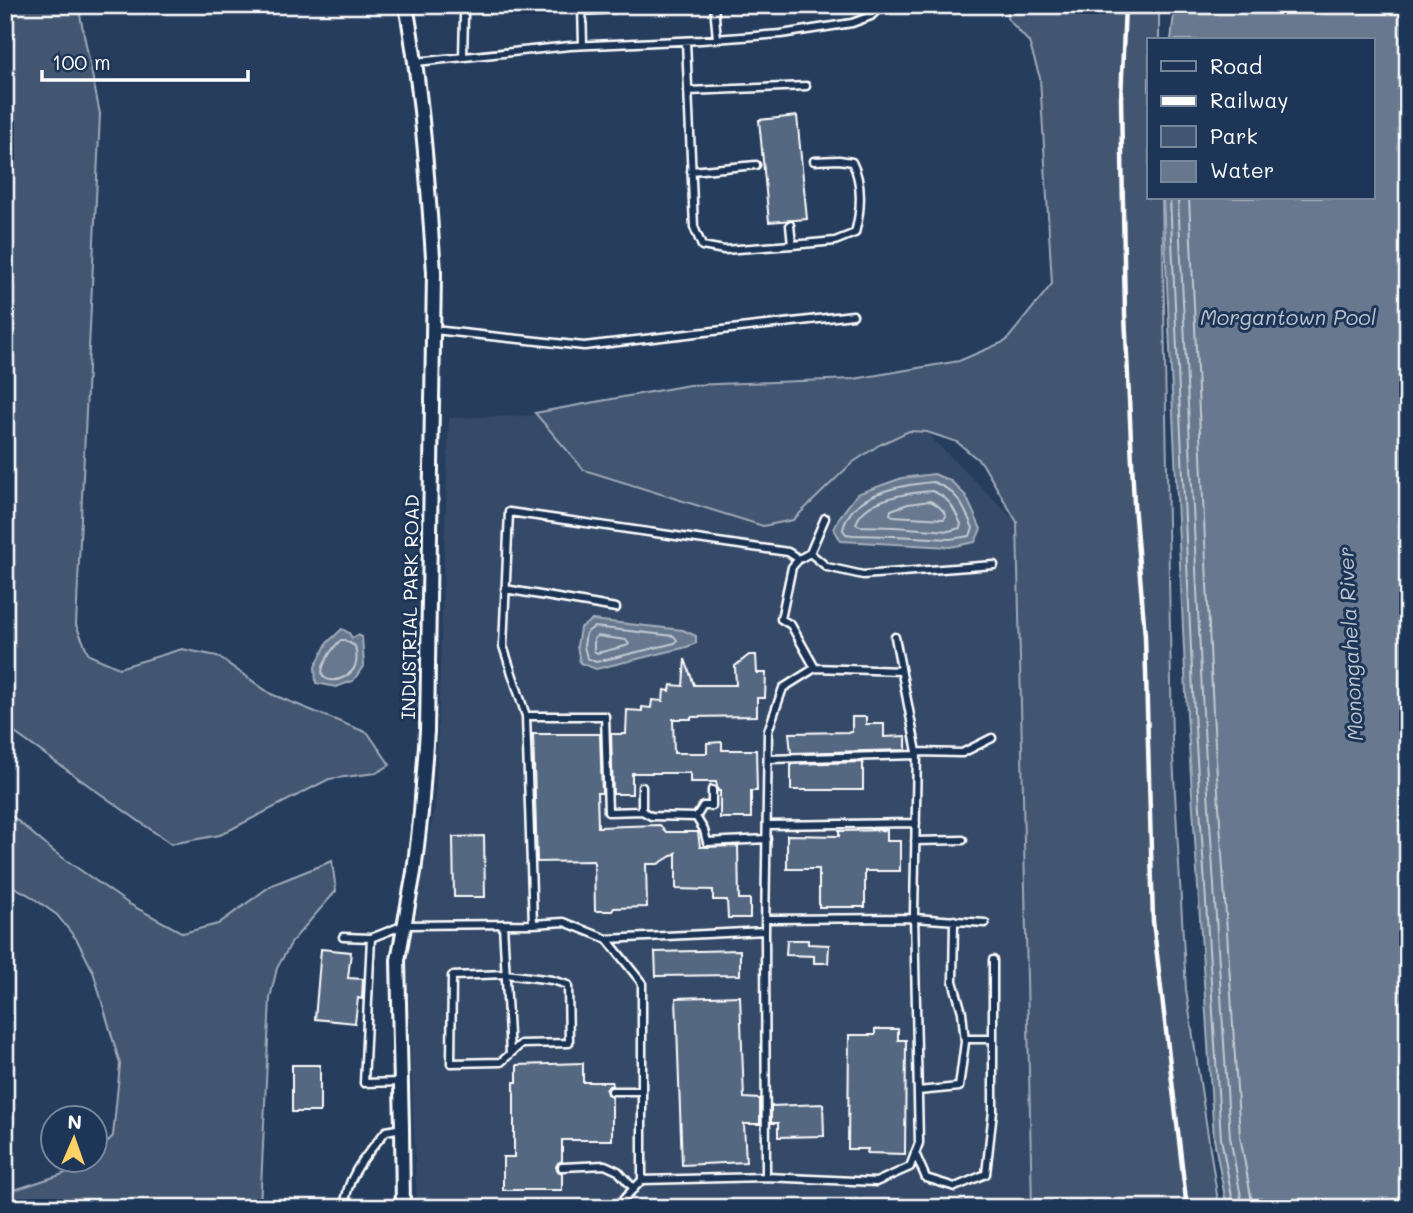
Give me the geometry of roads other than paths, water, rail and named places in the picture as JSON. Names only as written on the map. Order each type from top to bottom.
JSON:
[{"type":"street","name":"INDUSTRIAL PARK ROAD","points":[[402,1208],[398,960],[414,872],[427,731],[434,330],[431,222],[416,62],[406,5]]},
{"type":"lane","points":[[463,57],[466,5]]},
{"type":"lane","points":[[583,45],[582,8],[614,9],[614,5]]},
{"type":"lane","points":[[714,5],[717,39]]},
{"type":"lane","points":[[416,62],[583,45],[781,34],[852,23],[871,16],[882,5]]},
{"type":"lane","points":[[686,41],[694,227],[702,246],[724,250],[792,245],[835,241],[855,233],[860,214],[858,172],[852,162],[814,161]]},
{"type":"lane","points":[[688,91],[806,86]]},
{"type":"lane","points":[[691,171],[756,165]]},
{"type":"lane","points":[[790,225],[792,245]]},
{"type":"lane","points":[[434,330],[584,346],[853,315]]},
{"type":"lane","points":[[533,924],[526,716],[503,646],[509,512],[788,552],[799,559]]},
{"type":"lane","points":[[815,668],[792,625],[781,619],[792,567],[810,553],[825,518]]},
{"type":"lane","points":[[810,553],[827,567],[863,575],[994,565]]},
{"type":"lane","points":[[505,589],[617,608]]},
{"type":"lane","points":[[618,1208],[642,1181],[765,1177],[876,1182],[910,1167],[919,1143],[914,918],[917,754],[895,637]]},
{"type":"lane","points":[[765,1177],[768,731],[783,688],[815,668],[901,671]]},
{"type":"lane","points":[[526,716],[605,716],[608,812],[642,811],[651,816],[696,817]]},
{"type":"lane","points":[[768,759],[962,752],[992,738]]},
{"type":"lane","points":[[642,787],[642,811]]},
{"type":"lane","points":[[696,817],[703,806],[712,806],[712,790]]},
{"type":"lane","points":[[696,817],[704,830],[706,842],[766,839]]},
{"type":"lane","points":[[767,825],[916,823]]},
{"type":"lane","points":[[915,841],[963,840]]},
{"type":"lane","points":[[765,919],[914,918],[985,923]]},
{"type":"lane","points":[[918,1091],[959,1087],[965,1039],[962,1012],[953,981],[954,920]]},
{"type":"lane","points":[[343,937],[371,937],[404,925],[564,922],[607,939],[765,931]]},
{"type":"lane","points":[[503,924],[510,1054]]},
{"type":"lane","points":[[371,937],[365,1083],[401,1082]]},
{"type":"lane","points":[[607,939],[642,983],[642,1181]]},
{"type":"lane","points":[[915,1153],[926,1178],[955,1187],[986,1174],[993,1111],[993,960]]},
{"type":"lane","points":[[506,974],[552,980],[568,985],[569,1043],[521,1044],[501,1062],[451,1063],[452,976],[506,974]]},
{"type":"lane","points":[[965,1039],[993,1038]]},
{"type":"lane","points":[[612,1091],[642,1091]]},
{"type":"lane","points":[[345,1208],[345,1197],[351,1180],[362,1160],[386,1131],[402,1128]]},
{"type":"lane","points":[[562,1167],[605,1166],[618,1171],[634,1189]]},
{"type":"water","name":"Morgantown Pool","points":[[1175,5],[1408,5],[1408,1208],[1227,1208],[1214,1139],[1187,714],[1163,200],[1374,200],[1374,38],[1171,38]]},
{"type":"water","points":[[934,474],[951,481],[966,496],[981,529],[975,542],[950,547],[841,541],[834,529],[857,494],[902,478]]},
{"type":"water","points":[[592,620],[683,630],[696,636],[696,643],[596,669],[580,663],[577,646],[580,628]]},
{"type":"water","points":[[342,629],[352,638],[358,635],[362,637],[364,665],[353,681],[336,687],[316,683],[315,667],[327,643]]},
{"type":"railway","points":[[1125,5],[1121,99],[1125,314],[1134,504],[1145,636],[1153,921],[1187,1208]]},
{"type":"water label","name":"Monongahela River","points":[[1351,644]]}]
